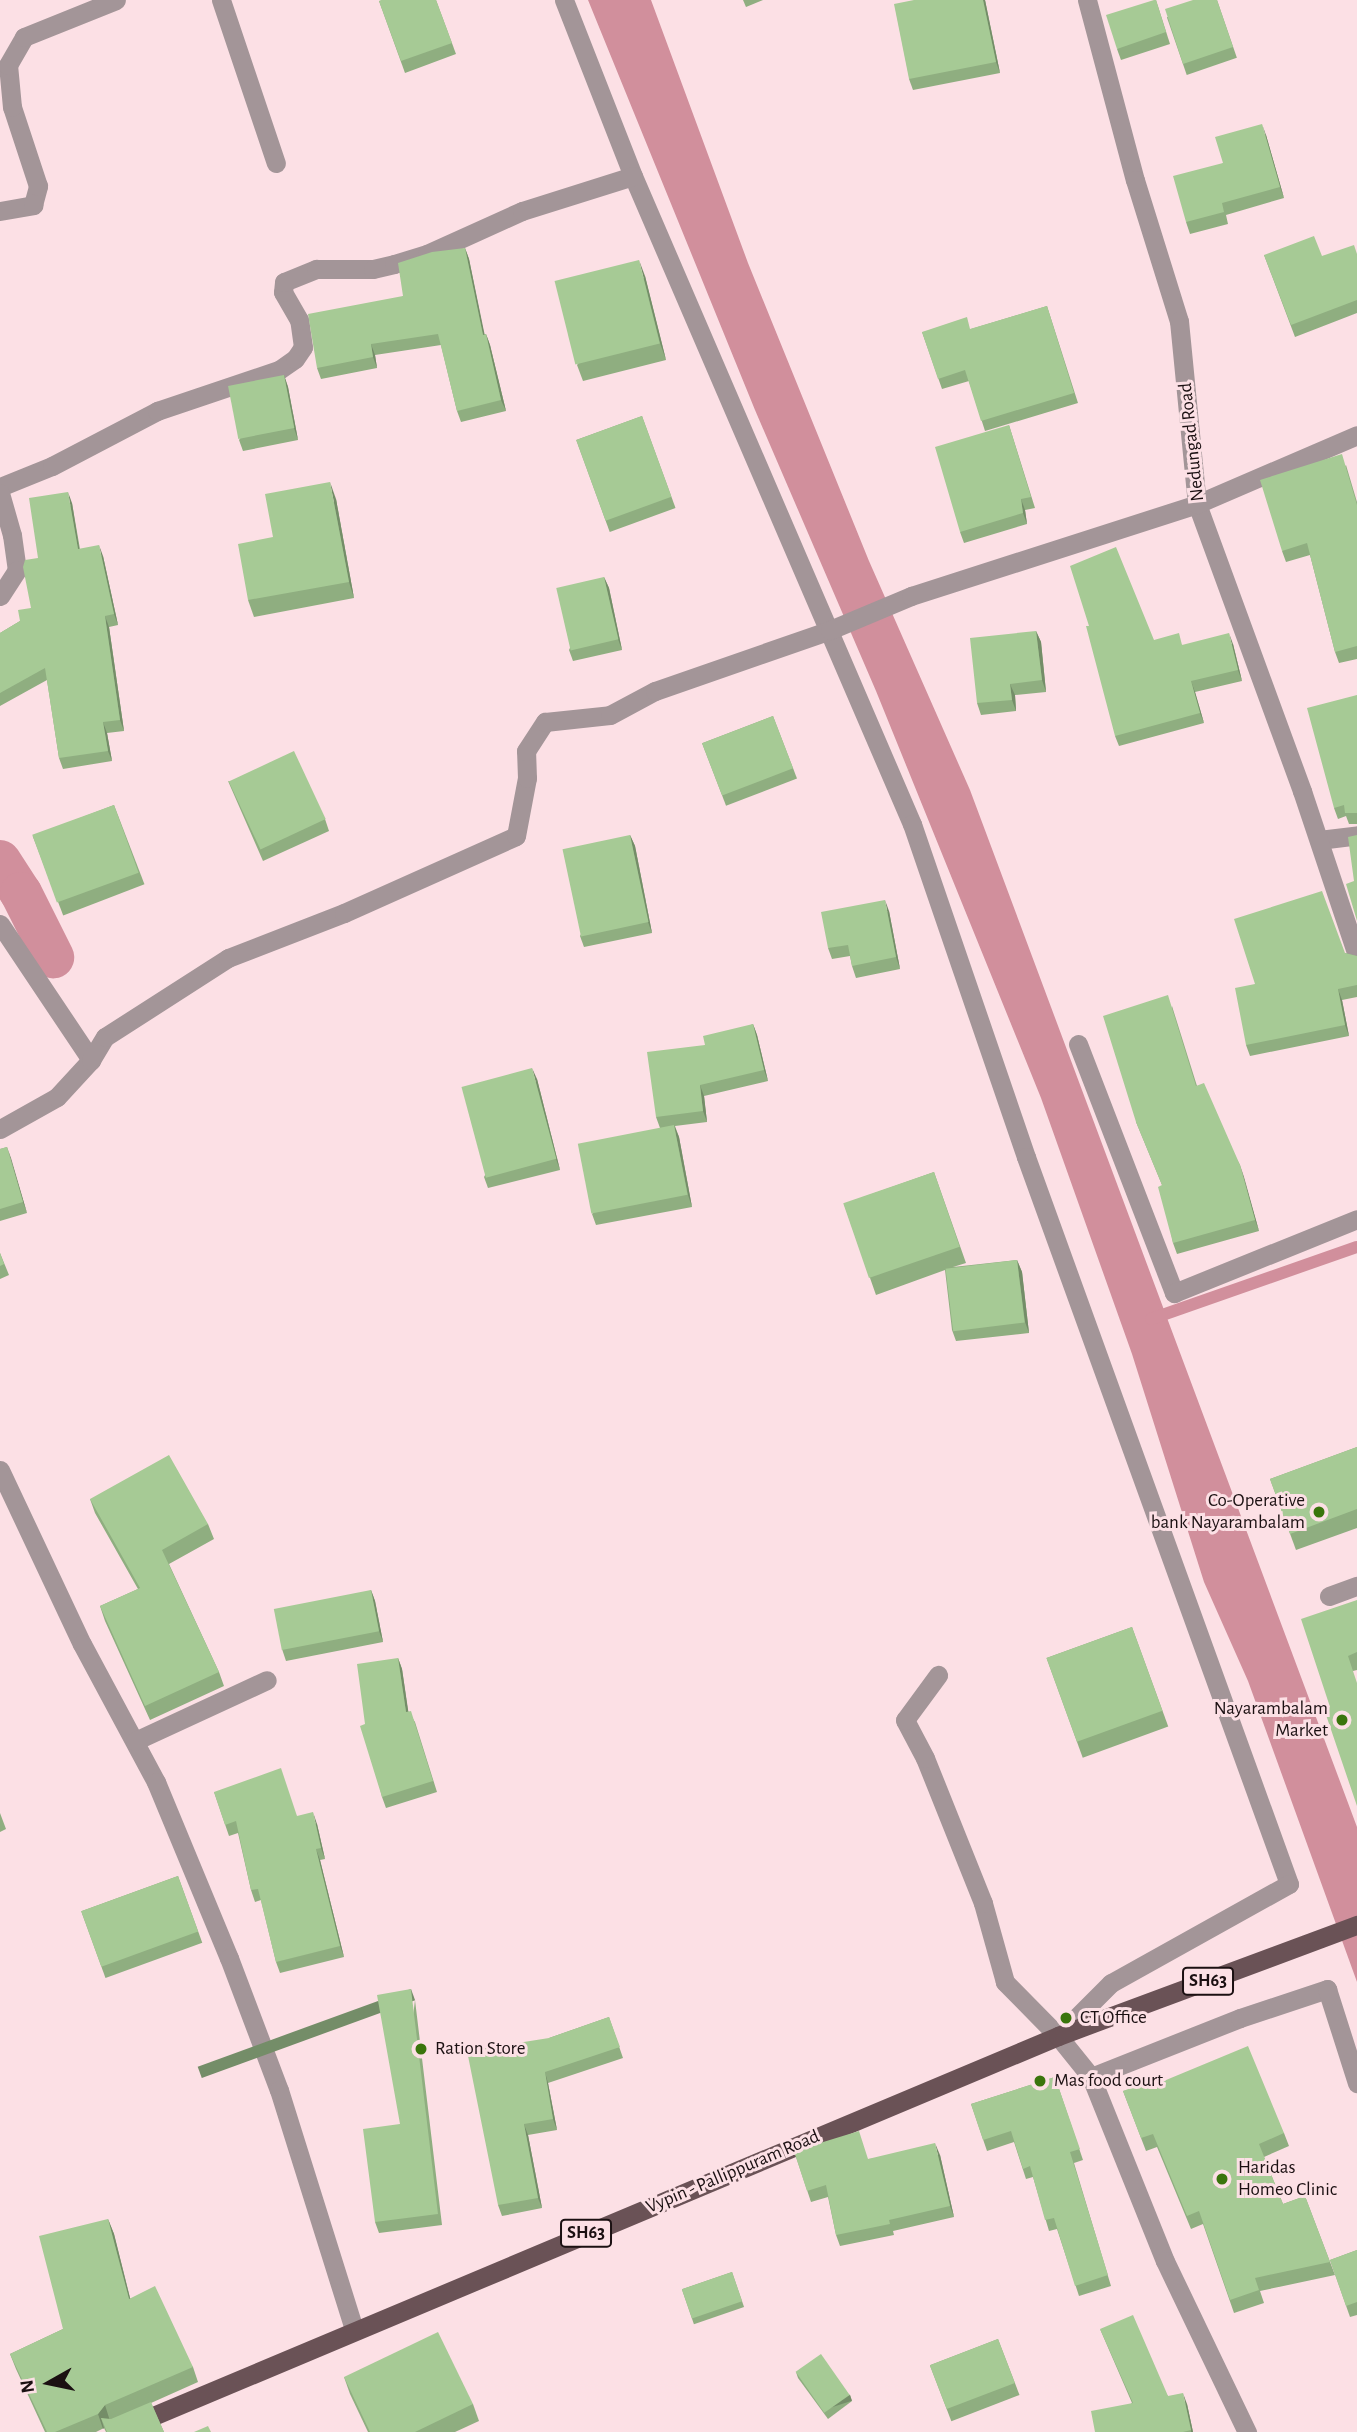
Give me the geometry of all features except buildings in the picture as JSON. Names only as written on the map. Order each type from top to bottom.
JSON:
[{"type":"main road","name":"Vypin - Pallippuram Road","points":[[115,2432],[1058,2036],[1357,1924]]},
{"type":"street","points":[[8,65],[24,37],[116,0]]},
{"type":"street","points":[[221,0],[276,163]]},
{"type":"street","points":[[564,0],[633,176],[912,824],[1030,1170],[1289,1884],[1111,1983],[1058,2036]]},
{"type":"street","name":"Nedungad Road","points":[[1087,0],[1135,180],[1179,321],[1197,504],[1319,840],[1357,954]]},
{"type":"street","points":[[0,42],[8,65],[12,107],[38,186],[33,205],[0,211]]},
{"type":"street","points":[[0,487],[52,466],[157,411],[279,370],[295,359],[303,347],[299,320],[283,292],[284,282],[316,269],[373,269],[427,254],[522,211],[633,176]]},
{"type":"street","points":[[0,1129],[57,1097],[91,1060],[105,1037],[228,957],[344,913],[516,836],[527,778],[526,751],[545,722],[610,715],[655,691],[830,629],[911,596],[1197,504],[1357,435]]},
{"type":"street","points":[[0,493],[12,535],[17,570],[0,596]]},
{"type":"street","points":[[1319,840],[1357,835]]},
{"type":"street","points":[[0,924],[91,1060]]},
{"type":"street","points":[[1078,1044],[1174,1293],[1357,1219]]},
{"type":"street","points":[[0,1470],[82,1644],[156,1782],[229,1958],[279,2090],[354,2330]]},
{"type":"street","points":[[1328,1596],[1357,1586]]},
{"type":"street","points":[[939,1675],[905,1720],[925,1758],[983,1903],[1005,1982],[1058,2036],[1091,2077],[1165,2261],[1247,2432]]},
{"type":"street","points":[[135,1741],[267,1680]]},
{"type":"street","points":[[1091,2077],[1266,2008],[1327,1989],[1357,2082]]},
{"type":"shaded area","points":[[588,0],[651,0],[748,263],[869,561],[970,790],[1357,1827],[1357,1982],[1248,1681],[1204,1582],[1132,1354],[1041,1098],[876,691],[755,410]]},
{"type":"waterway","points":[[0,861],[21,893],[53,957]]},
{"type":"waterway","points":[[1151,1319],[1357,1247]]},
{"type":"place","name":"Co-Operative bank Nayarambalam","points":[[1319,1512]]},
{"type":"place","name":"Nayarambalam Market","points":[[1342,1720]]},
{"type":"place","name":"CT Office","points":[[1066,2018]]},
{"type":"place","name":"Ration Store","points":[[421,2049]]},
{"type":"place","name":"Mas food court","points":[[1040,2081]]},
{"type":"place","name":"Haridas Homeo Clinic","points":[[1222,2179]]}]
